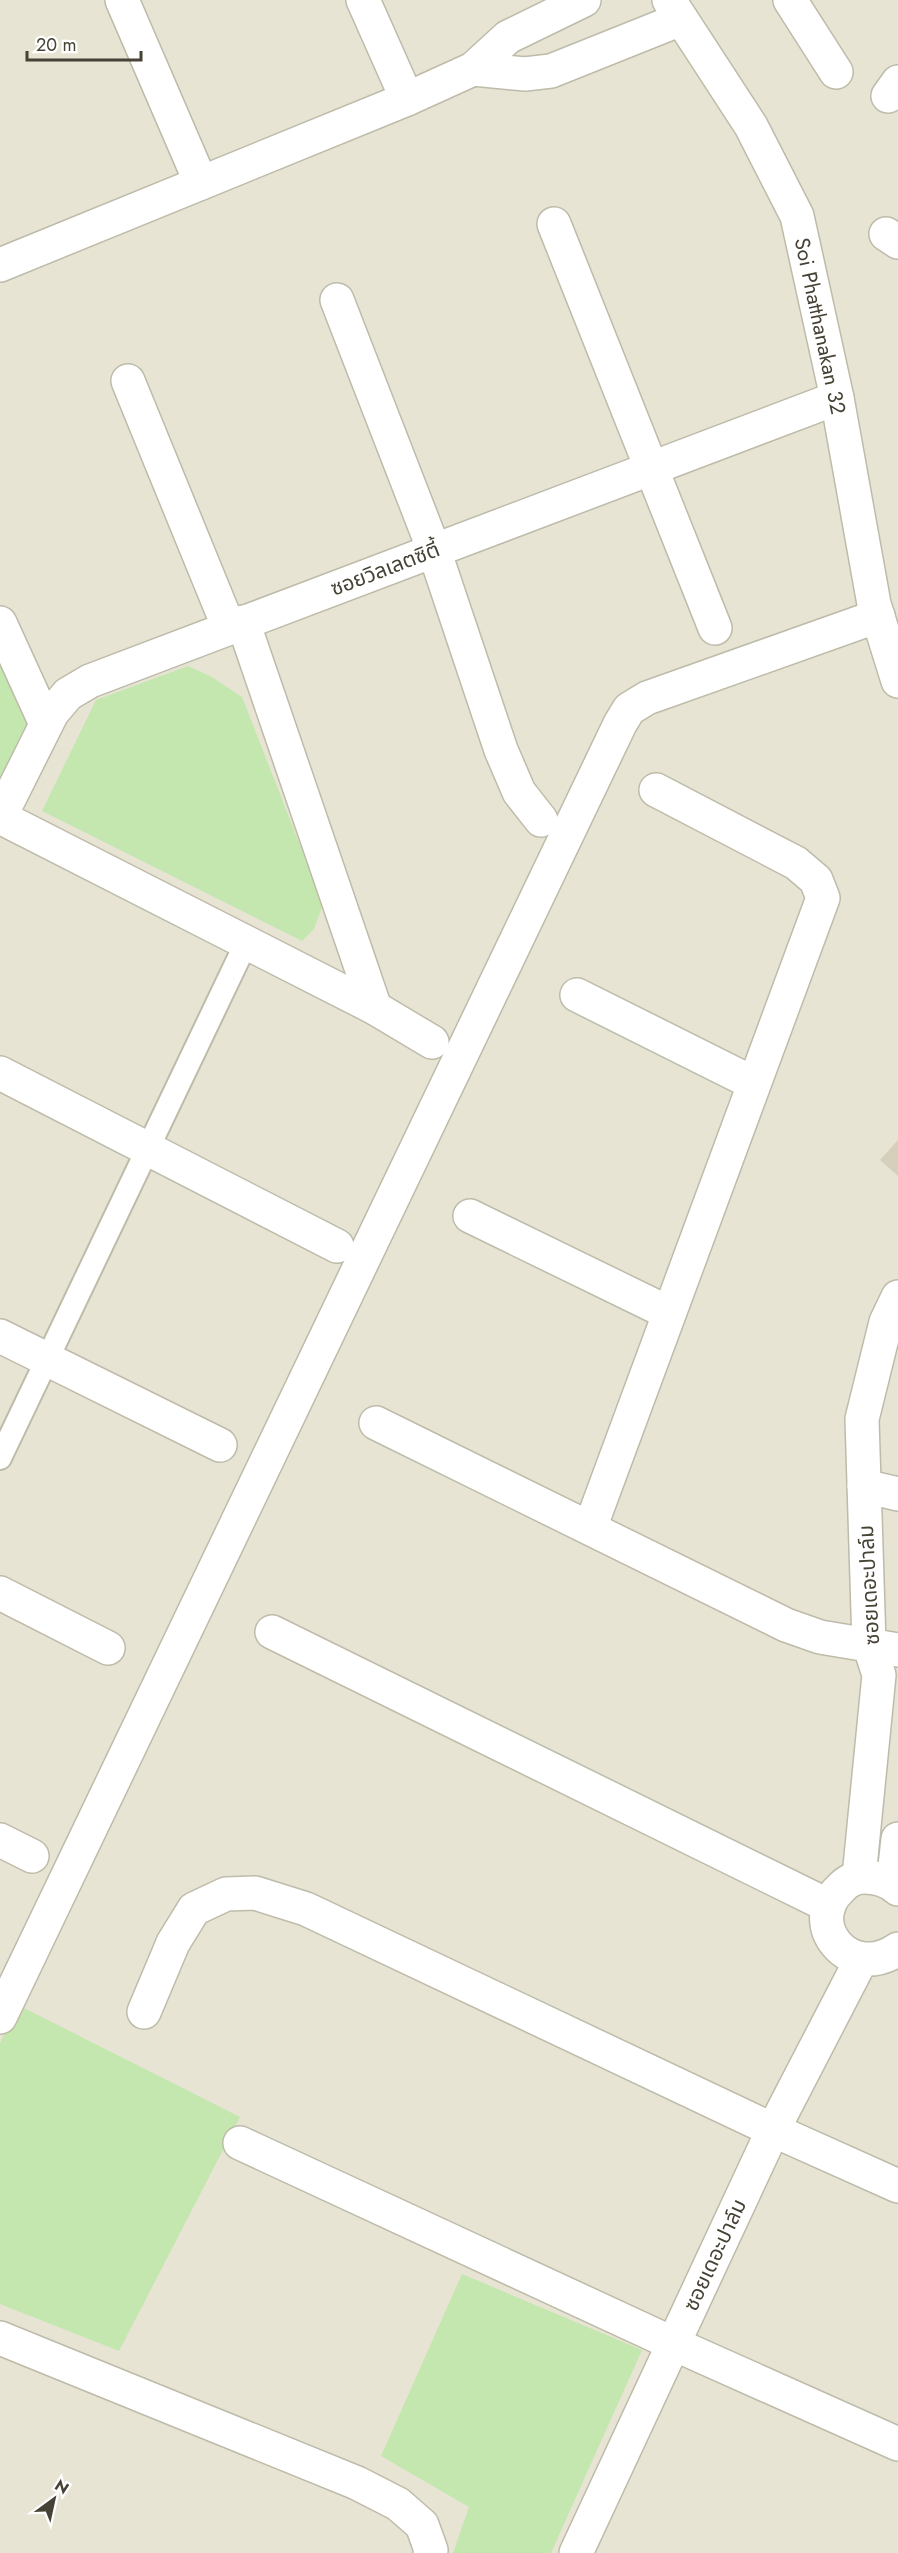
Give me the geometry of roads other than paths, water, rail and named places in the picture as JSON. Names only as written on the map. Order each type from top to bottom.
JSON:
[{"type":"street","points":[[122,0],[201,183]]},
{"type":"street","points":[[363,0],[407,99]]},
{"type":"street","points":[[0,265],[407,99],[473,69],[508,37],[584,0]]},
{"type":"street","points":[[790,0],[836,72]]},
{"type":"street","points":[[473,69],[525,74],[551,71],[675,9]]},
{"type":"street","name":"Soi Phatthanakan 32","points":[[675,9],[751,126],[797,216],[837,398],[878,616],[898,681]]},
{"type":"street","points":[[554,224],[714,628]]},
{"type":"street","points":[[337,300],[434,550],[501,750],[519,792],[541,820]]},
{"type":"street","points":[[128,381],[236,625],[375,1008]]},
{"type":"street","name":"ซอยวิลเลตซิตี้","points":[[0,817],[52,713],[68,694],[90,681],[837,398]]},
{"type":"street","points":[[0,2017],[629,709],[647,698],[878,616]]},
{"type":"street","points":[[0,623],[46,724]]},
{"type":"street","points":[[590,1528],[823,898],[816,880],[795,863],[656,790]]},
{"type":"street","points":[[0,817],[375,1008],[432,1042]]},
{"type":"street","points":[[577,995],[753,1083]]},
{"type":"street","points":[[0,1073],[337,1246]]},
{"type":"street","points":[[470,1216],[669,1313]]},
{"type":"street","name":"ซอยเดอะปาล์ม","points":[[859,1877],[886,1662],[864,1486],[862,1419],[886,1322],[898,1297]]},
{"type":"street","points":[[0,1336],[220,1445]]},
{"type":"street","points":[[376,1423],[786,1624],[886,1662]]},
{"type":"street","points":[[864,1486],[898,1494]]},
{"type":"street","points":[[0,1593],[108,1648]]},
{"type":"street","points":[[272,1632],[829,1906]]},
{"type":"street","points":[[898,1839],[896,1886],[882,1879],[859,1877],[846,1883],[835,1893],[829,1906],[827,1920],[830,1934],[837,1946],[848,1955],[861,1960],[886,1956],[898,1949]]},
{"type":"street","points":[[0,1840],[32,1856]]},
{"type":"street","points":[[144,2012],[173,1942],[194,1908],[226,1894],[255,1893],[306,1909],[773,2130],[898,2186]]},
{"type":"street","name":"ซอยเดอะปาล์ม","points":[[576,2553],[773,2130],[861,1960]]},
{"type":"street","points":[[240,2143],[674,2344],[898,2444]]},
{"type":"street","points":[[0,2338],[357,2483],[398,2504],[422,2525],[430,2553]]},
{"type":"lane","points":[[0,1458],[247,942]]}]
